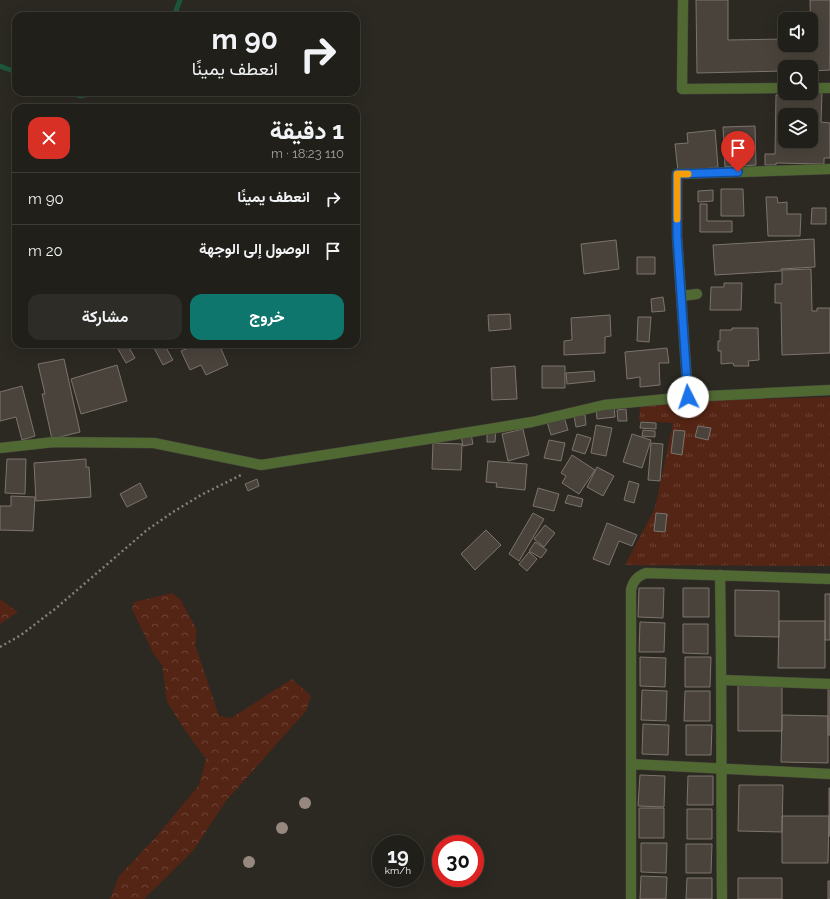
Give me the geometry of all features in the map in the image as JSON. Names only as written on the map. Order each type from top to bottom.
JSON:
[{"type":"street","points":[[683,0],[682,89],[778,88]]},
{"type":"street","points":[[818,88],[830,88]]},
{"type":"street","points":[[688,397],[677,236],[677,174],[830,169]]},
{"type":"street","points":[[681,296],[697,294]]},
{"type":"street","points":[[0,448],[54,442],[154,443],[261,465],[532,422],[604,405],[688,397],[830,390]]},
{"type":"street","points":[[631,899],[632,584],[640,575],[646,573],[830,579]]},
{"type":"street","points":[[720,576],[722,680],[722,899]]},
{"type":"street","points":[[722,680],[830,684]]},
{"type":"street","points":[[631,764],[830,774]]},
{"type":"path","points":[[0,647],[21,635],[55,608],[147,530],[201,495],[261,465]]},
{"type":"green space","points":[[830,397],[830,566],[625,565],[655,508],[673,423],[639,421],[640,407],[688,401]]},
{"type":"green space","points":[[172,593],[180,599],[197,630],[195,644],[219,716],[231,718],[292,679],[311,696],[306,711],[226,801],[193,851],[144,899],[110,899],[119,876],[156,837],[199,785],[206,759],[186,732],[167,702],[162,665],[153,653],[132,609],[134,602]]},
{"type":"green space","points":[[0,599],[18,612],[0,624]]},
{"type":"building","points":[[696,0],[728,0],[728,40],[778,39],[778,52],[818,52],[818,12],[810,12],[810,0],[830,0],[830,70],[818,71],[818,60],[778,60],[778,71],[697,73]]},
{"type":"building","points":[[818,92],[822,92],[821,122],[830,123],[830,158],[824,158],[824,164],[776,163],[776,165],[765,165],[765,154],[775,154],[776,95],[778,95],[778,100],[818,100]]},
{"type":"building","points":[[755,126],[756,165],[725,167],[723,127]]},
{"type":"building","points":[[715,130],[718,167],[678,172],[675,144],[688,143],[687,133]]},
{"type":"building","points":[[721,189],[743,189],[744,216],[721,216]]},
{"type":"building","points":[[713,190],[713,201],[698,202],[698,191]]},
{"type":"building","points":[[766,197],[777,197],[778,203],[787,202],[787,214],[801,214],[800,236],[768,236]]},
{"type":"building","points":[[700,204],[707,204],[707,221],[732,221],[732,232],[700,232]]},
{"type":"building","points":[[812,208],[826,208],[826,224],[811,224]]},
{"type":"building","points":[[814,239],[815,267],[781,269],[781,271],[715,275],[713,245]]},
{"type":"building","points":[[616,240],[619,269],[584,274],[581,244]]},
{"type":"building","points":[[637,257],[655,257],[655,274],[637,274]]},
{"type":"building","points":[[811,269],[812,311],[817,311],[817,308],[830,308],[830,353],[782,355],[781,303],[775,303],[775,284],[782,284],[782,270]]},
{"type":"building","points":[[724,283],[742,283],[741,310],[710,310],[711,287],[724,287]]},
{"type":"building","points":[[663,297],[665,311],[652,312],[651,299]]},
{"type":"building","points":[[510,314],[511,329],[489,331],[488,315]]},
{"type":"building","points":[[610,315],[611,336],[605,337],[605,353],[564,355],[564,341],[572,340],[571,318]]},
{"type":"building","points":[[638,317],[651,317],[649,342],[637,341]]},
{"type":"building","points":[[732,328],[758,328],[759,360],[748,361],[749,366],[734,366],[733,363],[721,364],[721,351],[718,351],[720,330],[732,330]]},
{"type":"building","points":[[129,348],[135,358],[126,363],[118,349]]},
{"type":"building","points":[[154,348],[166,348],[173,360],[163,365]]},
{"type":"building","points":[[188,348],[221,348],[228,365],[206,375],[201,365],[190,370],[181,351]]},
{"type":"building","points":[[667,348],[669,363],[659,363],[660,385],[640,387],[640,377],[627,379],[625,352]]},
{"type":"building","points":[[64,359],[80,432],[52,439],[42,394],[45,394],[38,364]]},
{"type":"building","points":[[117,365],[127,401],[81,414],[71,379]]},
{"type":"building","points":[[515,366],[517,399],[492,400],[491,368]]},
{"type":"building","points":[[542,366],[565,366],[565,388],[542,388]]},
{"type":"building","points":[[594,371],[595,381],[567,384],[566,373]]},
{"type":"building","points":[[22,386],[35,436],[22,440],[16,417],[0,421],[0,392]]},
{"type":"building","points":[[614,406],[615,417],[597,419],[596,408]]},
{"type":"building","points":[[626,409],[627,421],[618,421],[617,410]]},
{"type":"building","points":[[585,415],[586,425],[576,427],[574,416]]},
{"type":"building","points":[[564,417],[568,430],[551,435],[547,422]]},
{"type":"building","points":[[641,422],[656,423],[656,429],[640,428]]},
{"type":"building","points":[[596,425],[612,428],[606,456],[591,453]]},
{"type":"building","points":[[698,426],[711,428],[708,440],[695,437]]},
{"type":"building","points":[[523,429],[529,455],[508,461],[502,434]]},
{"type":"building","points":[[487,430],[496,430],[495,442],[487,442]]},
{"type":"building","points":[[643,430],[655,431],[655,437],[642,436]]},
{"type":"building","points":[[674,430],[685,431],[682,455],[671,453]]},
{"type":"building","points":[[471,434],[473,444],[463,446],[461,436]]},
{"type":"building","points":[[577,434],[591,438],[585,454],[572,450]]},
{"type":"building","points":[[632,434],[651,440],[642,468],[623,462]]},
{"type":"building","points":[[549,440],[565,443],[561,461],[544,458]]},
{"type":"building","points":[[433,443],[462,444],[461,470],[432,469]]},
{"type":"building","points":[[651,443],[663,444],[660,481],[648,480]]},
{"type":"building","points":[[572,455],[595,470],[579,494],[562,483],[566,476],[561,473]]},
{"type":"building","points":[[7,459],[26,459],[25,494],[5,493]]},
{"type":"building","points":[[86,459],[86,467],[89,467],[91,497],[36,501],[34,463]]},
{"type":"building","points":[[488,461],[527,464],[525,490],[496,487],[497,483],[486,482]]},
{"type":"building","points":[[597,467],[614,476],[603,496],[587,487]]},
{"type":"building","points":[[257,479],[259,486],[248,491],[245,484]]},
{"type":"building","points":[[629,481],[639,484],[634,503],[624,500]]},
{"type":"building","points":[[140,483],[147,497],[127,507],[120,494]]},
{"type":"building","points":[[538,488],[559,494],[554,511],[533,506]]},
{"type":"building","points":[[568,495],[583,499],[581,507],[565,503]]},
{"type":"building","points":[[11,496],[35,497],[33,531],[0,530],[0,506],[11,506]]},
{"type":"building","points":[[533,513],[544,519],[519,561],[509,554]]},
{"type":"building","points":[[656,513],[667,514],[665,532],[654,531]]},
{"type":"building","points":[[607,523],[637,535],[632,546],[619,541],[609,565],[593,559]]},
{"type":"building","points":[[545,525],[555,533],[544,547],[534,539]]},
{"type":"building","points":[[486,530],[501,545],[475,570],[461,554]]},
{"type":"building","points":[[535,542],[547,550],[541,558],[529,551]]},
{"type":"building","points":[[529,552],[537,559],[527,571],[519,564]]},
{"type":"building","points":[[639,588],[664,588],[663,618],[638,617]]},
{"type":"building","points":[[683,588],[709,588],[709,617],[683,617]]},
{"type":"building","points":[[735,590],[779,591],[779,637],[735,636]]},
{"type":"building","points":[[825,594],[830,594],[830,640],[825,640]]},
{"type":"building","points":[[779,621],[825,621],[825,668],[778,668]]},
{"type":"building","points":[[640,622],[665,623],[664,652],[639,652]]},
{"type":"building","points":[[683,624],[708,624],[708,654],[683,653]]},
{"type":"building","points":[[640,657],[666,658],[665,687],[640,686]]},
{"type":"building","points":[[685,657],[711,657],[710,687],[685,687]]},
{"type":"building","points":[[738,685],[782,685],[782,731],[738,731]]},
{"type":"building","points":[[828,688],[830,688],[830,735],[828,735]]},
{"type":"building","points":[[642,690],[667,691],[666,721],[641,720]]},
{"type":"building","points":[[685,691],[710,691],[710,721],[684,721]]},
{"type":"building","points":[[782,715],[828,716],[828,763],[781,762]]},
{"type":"building","points":[[643,724],[669,725],[668,755],[642,754]]},
{"type":"building","points":[[686,725],[712,725],[711,755],[686,755]]},
{"type":"building","points":[[640,775],[665,776],[664,807],[638,806]]},
{"type":"building","points":[[688,776],[713,776],[713,805],[687,805]]},
{"type":"building","points":[[739,785],[783,785],[782,832],[738,831]]},
{"type":"building","points":[[830,788],[830,836],[829,836]]},
{"type":"building","points":[[639,808],[664,808],[664,838],[639,838]]},
{"type":"building","points":[[687,809],[712,809],[712,839],[687,839]]},
{"type":"building","points":[[782,816],[829,816],[828,863],[782,863]]},
{"type":"building","points":[[641,843],[667,843],[666,873],[641,872]]},
{"type":"building","points":[[686,844],[712,844],[711,873],[686,873]]},
{"type":"building","points":[[641,876],[667,877],[666,899],[640,899]]},
{"type":"building","points":[[687,878],[712,878],[712,899],[686,899]]},
{"type":"building","points":[[738,878],[782,878],[782,899],[738,899]]},
{"type":"building","points":[[828,881],[830,881],[830,899],[828,899]]},
{"type":"waterway","points":[[176,12],[180,0]]},
{"type":"waterway","points":[[0,66],[12,70]]},
{"type":"slow traffic","points":[[677,219],[677,174],[688,174]]},
{"type":"route","points":[[688,397],[677,236],[677,174],[738,172]]}]
